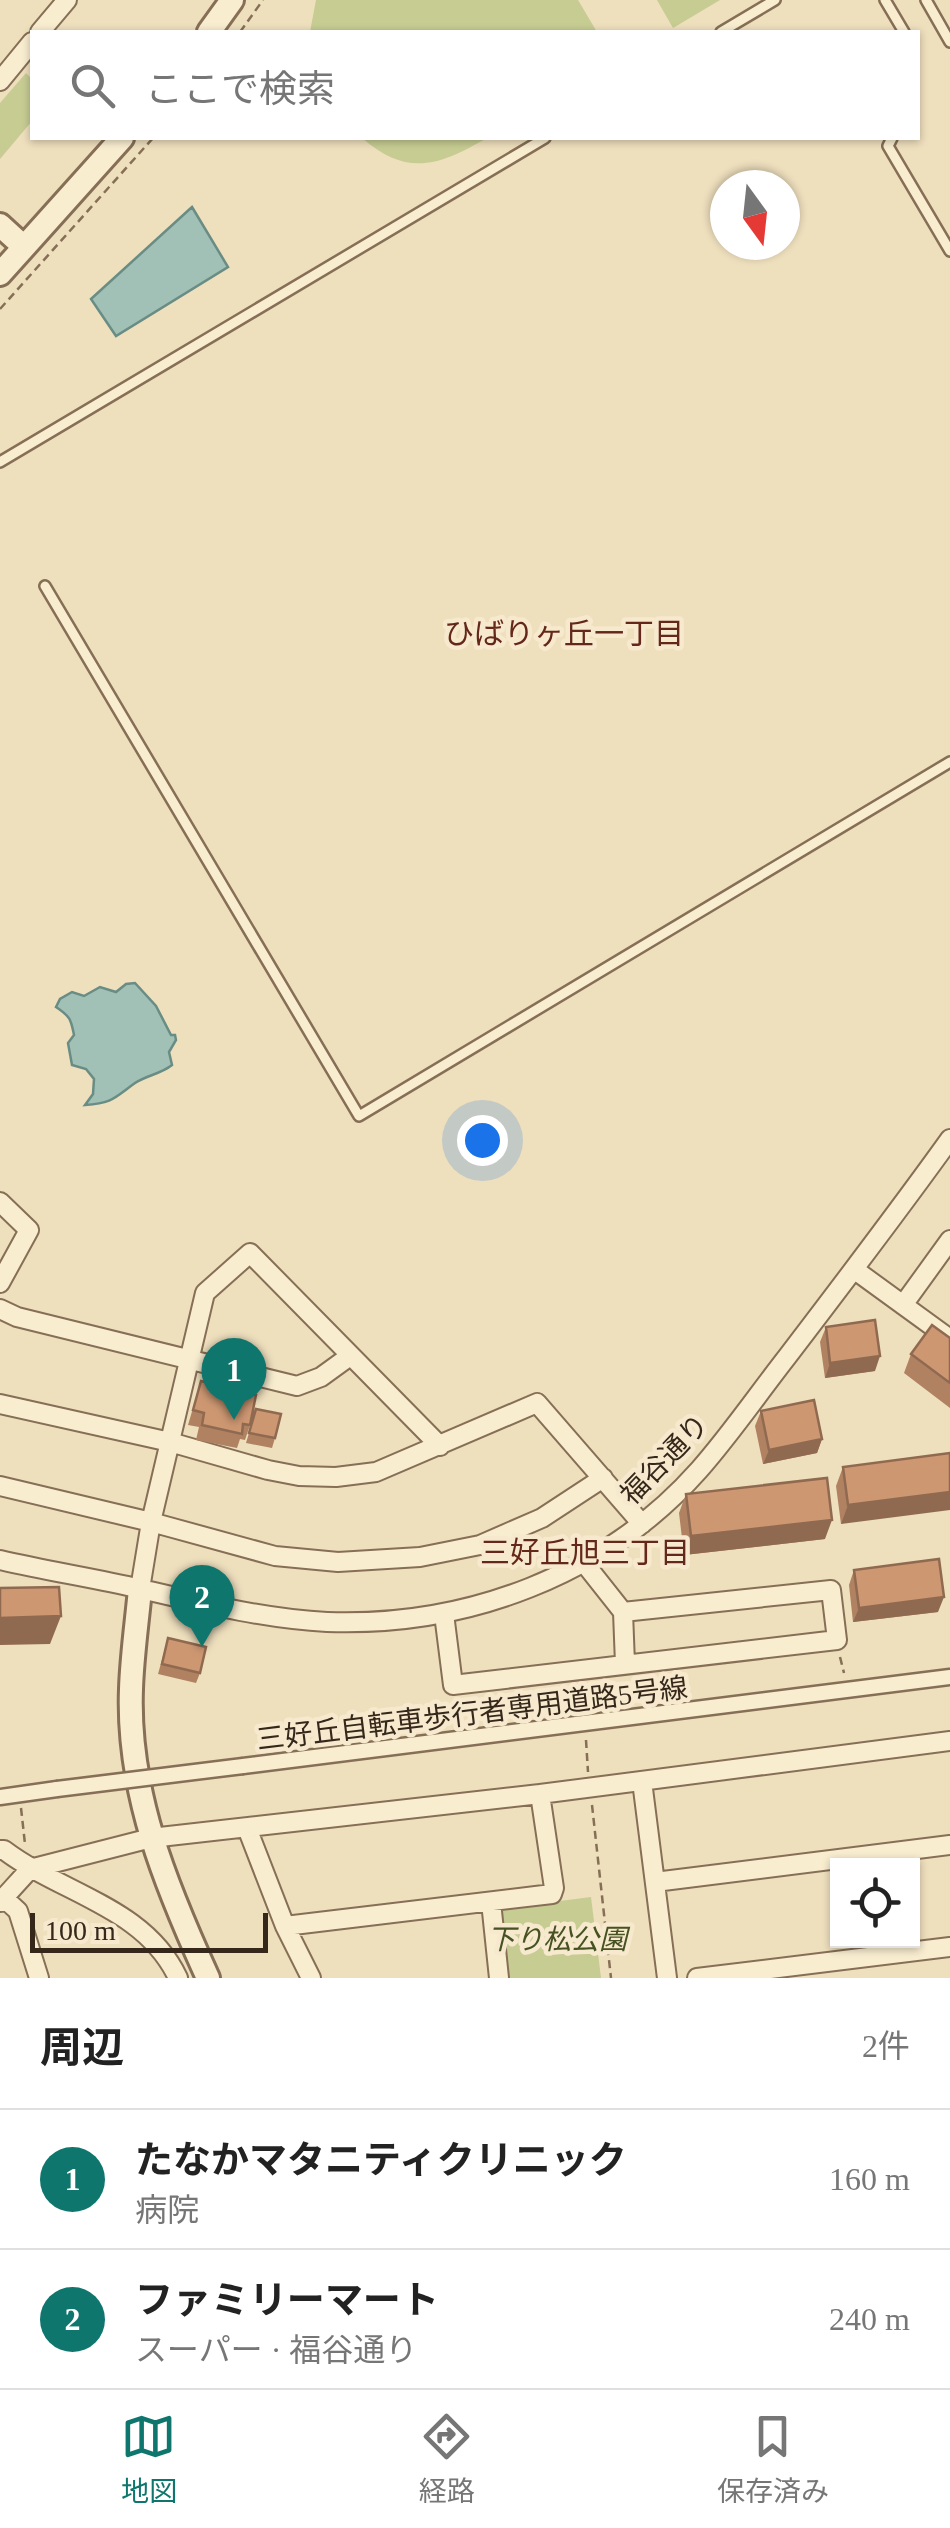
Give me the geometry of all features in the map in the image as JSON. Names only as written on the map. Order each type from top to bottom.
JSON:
[{"type":"street","points":[[42,30],[67,0]]},
{"type":"street","points":[[210,30],[232,0]]},
{"type":"street","points":[[0,82],[30,44]]},
{"type":"street","points":[[0,274],[120,140]]},
{"type":"street","points":[[0,225],[24,246]]},
{"type":"street","name":"福谷通り","points":[[0,1560],[254,1612],[324,1622],[444,1614],[510,1598],[585,1564],[642,1524],[698,1472],[855,1270],[950,1139]]},
{"type":"street","points":[[0,1202],[29,1230],[0,1284]]},
{"type":"street","points":[[902,1305],[950,1240]]},
{"type":"street","points":[[208,1978],[175,1906],[138,1792],[130,1691],[151,1522],[206,1293],[250,1253],[440,1446]]},
{"type":"street","points":[[855,1270],[950,1340]]},
{"type":"street","points":[[0,1310],[297,1386],[321,1377],[350,1356]]},
{"type":"street","points":[[0,1404],[170,1442],[268,1470],[317,1476],[376,1472],[537,1402],[642,1524]]},
{"type":"street","points":[[0,1486],[275,1556],[338,1562],[420,1558],[480,1545],[542,1518],[603,1478]]},
{"type":"street","points":[[585,1564],[623,1612],[617,1665]]},
{"type":"street","points":[[444,1614],[453,1686],[837,1640],[831,1590],[623,1612]]},
{"type":"street","name":"三好丘自転車歩行者専用道路5号線","points":[[0,1797],[950,1676]]},
{"type":"street","points":[[40,1978],[18,1911],[2,1900],[30,1869],[151,1838],[950,1742]]},
{"type":"street","points":[[642,1782],[667,1978]]},
{"type":"street","points":[[284,1926],[552,1894],[540,1794]]},
{"type":"street","points":[[247,1828],[284,1926],[311,1978]]},
{"type":"street","points":[[656,1882],[950,1845]]},
{"type":"street","points":[[0,1850],[30,1869],[110,1907],[142,1929],[169,1960],[178,1978]]},
{"type":"street","points":[[491,1902],[499,1978]]},
{"type":"street","points":[[697,1978],[950,1947]]},
{"type":"lane","points":[[724,30],[775,0]]},
{"type":"lane","points":[[885,0],[903,30]]},
{"type":"lane","points":[[926,0],[950,42]]},
{"type":"lane","points":[[0,462],[542,140]]},
{"type":"lane","points":[[891,140],[888,146],[950,250]]},
{"type":"lane","points":[[45,586],[359,1116],[950,762]]},
{"type":"path","points":[[242,30],[264,0]]},
{"type":"path","points":[[0,309],[151,140]]},
{"type":"path","points":[[837,1640],[847,1690]]},
{"type":"path","points":[[615,1720],[617,1665]]},
{"type":"path","points":[[584,1724],[611,1978]]},
{"type":"green space","points":[[316,0],[578,0],[596,30],[310,30]]},
{"type":"green space","points":[[657,0],[720,0],[673,28]]},
{"type":"green space","points":[[26,73],[30,77],[30,123],[0,159],[0,103]]},
{"type":"green space","points":[[365,140],[483,140],[454,155],[424,163],[394,159]]},
{"type":"green space","name":"下り松公園","points":[[591,1897],[601,1978],[509,1978],[498,1909]]},
{"type":"water","points":[[192,207],[228,267],[116,336],[91,299]]},
{"type":"water","points":[[135,983],[156,1006],[171,1035],[175,1035],[169,1052],[172,1065],[113,1099],[85,1105],[93,1094],[94,1079],[86,1069],[72,1065],[68,1043],[74,1035],[72,1026],[56,1007],[60,999],[72,992],[84,996],[100,987],[116,992]]},
{"type":"building","points":[[875,1320],[880,1356],[830,1363],[826,1327]]},
{"type":"building","points":[[932,1325],[950,1338],[950,1383],[911,1354]]},
{"type":"building","points":[[201,1381],[256,1395],[250,1425],[243,1424],[242,1434],[202,1425],[204,1413],[193,1410]]},
{"type":"building","points":[[814,1400],[822,1439],[769,1450],[761,1411]]},
{"type":"building","points":[[256,1409],[281,1414],[275,1438],[249,1433]]},
{"type":"building","points":[[950,1453],[950,1492],[848,1505],[843,1467]]},
{"type":"building","points":[[827,1478],[832,1520],[691,1536],[686,1494]]},
{"type":"building","points":[[939,1559],[944,1597],[859,1608],[854,1570]]},
{"type":"building","points":[[59,1587],[61,1616],[0,1618],[0,1588]]},
{"type":"building","points":[[168,1638],[206,1647],[200,1673],[162,1664]]},
{"type":"place","name":"たなかマタニティクリニック","points":[[234,1420]]},
{"type":"place","name":"ファミリーマート","points":[[202,1647]]},
{"type":"district","name":"ひばりヶ丘一丁目","points":[[564,634]]},
{"type":"district","name":"三好丘旭三丁目","points":[[585,1553]]}]
